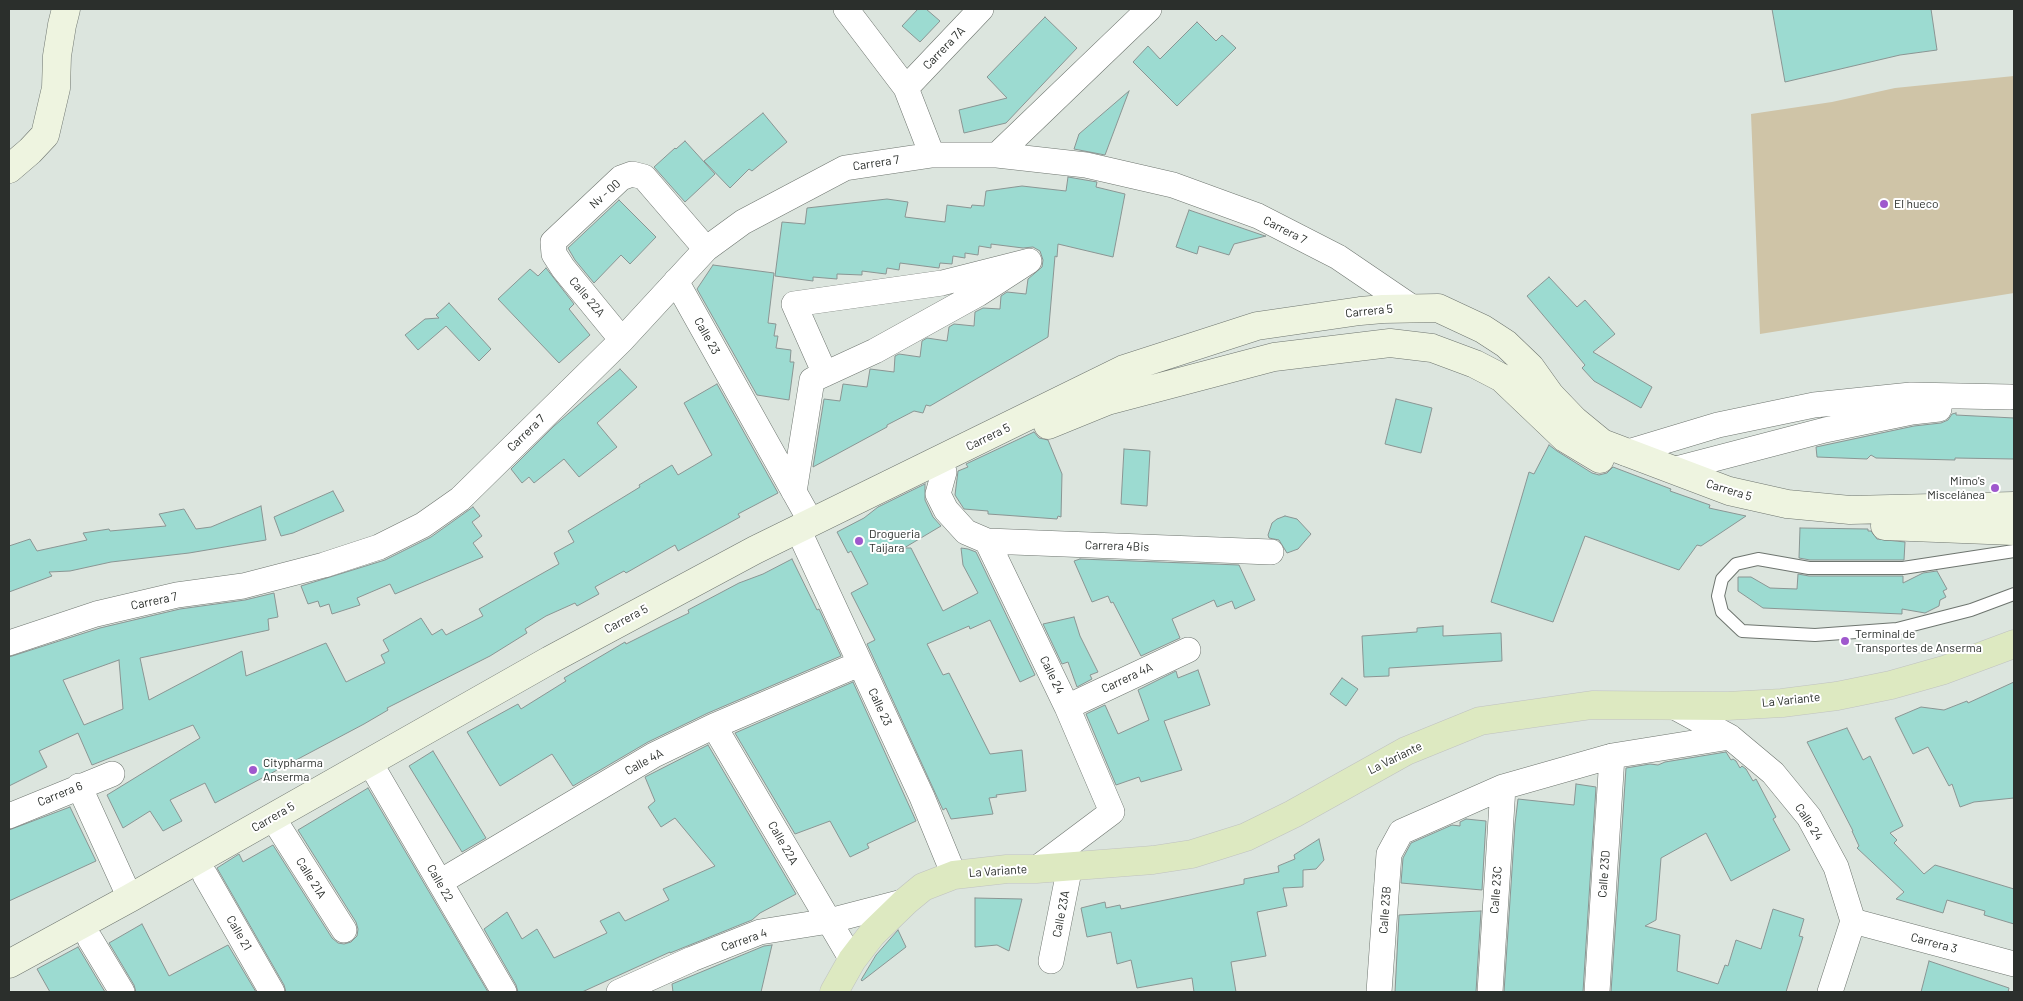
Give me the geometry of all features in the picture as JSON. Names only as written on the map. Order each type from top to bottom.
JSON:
[{"type":"main road","name":"La Variante","points":[[834,992],[852,960],[872,934],[906,901],[924,887],[954,875],[1007,869],[1153,860],[1192,854],[1246,837],[1293,814],[1406,751],[1480,721],[1592,705],[1746,705],[1837,696],[1944,670],[2014,644]]},
{"type":"street","points":[[9,169],[30,151],[45,134],[56,88],[57,56],[66,9]]},
{"type":"street","points":[[846,9],[906,88],[932,155]]},
{"type":"street","name":"Carrera 7A","points":[[906,88],[982,9]]},
{"type":"street","points":[[997,155],[1148,9]]},
{"type":"street","name":"Carrera 7","points":[[9,642],[96,614],[177,595],[244,586],[324,565],[379,547],[423,525],[460,498],[622,340],[706,249],[743,222],[845,168],[932,155],[997,155],[1086,165],[1174,185],[1258,216],[1338,257],[1413,308]]},
{"type":"street","name":"Nv - 00","points":[[554,254],[553,242],[621,178],[632,174],[644,177],[706,249]]},
{"type":"street","name":"Calle 22A","points":[[554,254],[563,268],[622,340]]},
{"type":"street","points":[[794,492],[812,380],[875,351],[978,294],[1029,261],[942,283],[794,304],[825,374]]},
{"type":"street","name":"Calle 23","points":[[676,280],[794,492],[807,531],[859,664],[922,797],[954,875]]},
{"type":"street","name":"Carrera 5","points":[[9,964],[130,898],[550,660],[1124,369],[1257,326],[1360,311],[1438,308],[1484,329],[1506,344],[1530,367],[1550,394],[1574,420],[1602,443],[1729,491],[1787,504],[1850,510],[2014,506]]},
{"type":"street","name":"Carrera 5","points":[[9,979],[128,920],[206,875],[234,853],[278,826],[807,531],[944,472],[986,451],[1107,401],[1274,356],[1390,343],[1432,348],[1475,364],[1502,378],[1565,438],[1600,459],[1688,495],[1794,521],[2014,531]]},
{"type":"street","points":[[1625,453],[1718,425],[1814,405],[1911,395],[2012,396]]},
{"type":"street","points":[[1672,470],[1825,430],[1912,412],[1978,404],[2012,396]]},
{"type":"street","name":"Calle 24","points":[[944,472],[938,494],[946,510],[977,536],[1067,707],[1112,812],[1036,868]]},
{"type":"street","name":"Carrera 4Bis","points":[[977,536],[1271,552]]},
{"type":"street","name":"Carrera 4A","points":[[1067,707],[1188,650]]},
{"type":"street","name":"Calle 4A","points":[[440,882],[654,755],[714,726],[859,664]]},
{"type":"street","name":"Calle 24","points":[[1672,705],[1730,737],[1773,773],[1809,817],[1836,867],[1853,921]]},
{"type":"street","name":"Calle 22A","points":[[714,726],[852,960]]},
{"type":"street","points":[[1503,787],[1612,756],[1730,737]]},
{"type":"street","name":"Calle 23D","points":[[1597,992],[1612,756]]},
{"type":"street","name":"Calle 22","points":[[376,773],[504,992]]},
{"type":"street","name":"Carrera 6","points":[[9,816],[112,774]]},
{"type":"street","points":[[79,786],[130,898]]},
{"type":"street","name":"Calle 23B","points":[[1379,992],[1389,854],[1401,832],[1503,787]]},
{"type":"street","name":"Calle 23C","points":[[1490,992],[1503,787]]},
{"type":"street","name":"Calle 21A","points":[[278,826],[344,930]]},
{"type":"street","name":"Calle 23A","points":[[1051,961],[1070,866]]},
{"type":"street","name":"Calle 21","points":[[206,875],[272,992]]},
{"type":"street","name":"Carrera 4","points":[[619,992],[692,959],[760,932],[828,921],[906,901]]},
{"type":"street","points":[[1830,992],[1853,921]]},
{"type":"street","name":"Carrera 3","points":[[1853,921],[2014,964]]},
{"type":"street","points":[[90,939],[122,992]]},
{"type":"lane","points":[[2014,551],[1903,568],[1809,568],[1758,559],[1736,564],[1722,579],[1718,596],[1722,612],[1742,631],[1815,635],[1898,629],[1971,610],[2014,594]]},
{"type":"shaded area","name":"El hueco","points":[[2014,76],[2014,293],[1760,334],[1751,114],[1832,102],[1895,88]]},
{"type":"building","points":[[918,9],[926,9],[940,21],[920,42],[902,26]]},
{"type":"building","points":[[1772,9],[1931,9],[1937,50],[1900,55],[1785,82]]},
{"type":"building","points":[[1045,17],[1077,48],[1006,123],[964,133],[959,110],[1007,98],[987,77]]},
{"type":"building","points":[[1197,22],[1216,41],[1222,35],[1236,48],[1177,106],[1133,62],[1148,46],[1160,59]]},
{"type":"building","points":[[1129,91],[1105,155],[1074,149],[1079,134]]},
{"type":"building","points":[[763,113],[787,142],[752,171],[749,169],[730,188],[704,161]]},
{"type":"building","points":[[685,141],[715,174],[685,202],[654,167]]},
{"type":"building","points":[[1068,177],[1097,182],[1096,187],[1125,194],[1113,257],[1058,244],[1057,257],[1055,256],[1048,337],[930,406],[926,405],[923,413],[914,411],[813,467],[824,399],[840,401],[843,384],[867,387],[870,369],[894,372],[895,356],[899,354],[920,357],[922,341],[927,338],[947,341],[949,327],[954,324],[974,326],[975,312],[983,308],[1000,309],[1001,296],[1007,292],[1026,294],[1028,279],[1042,267],[1043,260],[1040,251],[1033,247],[1023,248],[991,244],[991,248],[979,246],[978,255],[965,253],[965,258],[953,256],[952,264],[940,263],[939,268],[900,263],[899,270],[887,268],[886,274],[862,271],[862,275],[837,274],[837,279],[813,277],[813,281],[775,276],[782,222],[805,224],[807,208],[887,199],[908,202],[905,217],[945,222],[947,205],[971,208],[972,205],[984,206],[986,191],[1022,186],[1066,191]]},
{"type":"building","points":[[619,200],[656,237],[630,264],[621,255],[594,283],[575,260],[568,248]]},
{"type":"building","points":[[1189,210],[1266,236],[1234,244],[1229,255],[1199,246],[1197,254],[1176,247]]},
{"type":"building","points":[[713,265],[774,273],[768,323],[776,324],[774,336],[778,336],[776,348],[791,350],[790,362],[794,362],[789,400],[757,395],[697,289]]},
{"type":"building","points":[[546,268],[574,304],[569,309],[590,335],[559,363],[498,299],[530,269],[538,276]]},
{"type":"building","points":[[1549,277],[1577,307],[1585,300],[1615,334],[1593,352],[1652,387],[1641,408],[1594,381],[1582,368],[1585,365],[1527,296]]},
{"type":"building","points":[[449,303],[491,349],[479,361],[446,326],[418,350],[405,335],[425,319],[439,318],[436,315]]},
{"type":"building","points":[[620,369],[637,387],[597,423],[617,447],[579,477],[564,459],[534,483],[529,477],[522,483],[511,469],[554,426]]},
{"type":"building","points":[[717,384],[778,493],[738,514],[740,517],[678,551],[675,545],[626,573],[624,571],[595,587],[599,594],[577,606],[575,603],[546,616],[525,629],[527,633],[490,656],[387,708],[388,710],[364,724],[215,803],[205,783],[170,800],[182,821],[163,831],[150,811],[123,828],[107,795],[200,738],[193,725],[92,765],[78,733],[39,751],[47,767],[9,786],[9,657],[100,628],[180,609],[245,600],[274,593],[278,617],[268,619],[269,630],[140,658],[149,700],[242,651],[246,676],[326,643],[346,682],[385,663],[381,655],[389,651],[383,640],[421,618],[432,635],[442,629],[446,635],[483,616],[479,609],[559,564],[554,553],[574,542],[568,531],[672,465],[678,475],[712,455],[684,403]],"holes":[[[119,660],[123,709],[84,725],[63,680]]]},
{"type":"building","points":[[1396,399],[1432,408],[1421,453],[1385,444]]},
{"type":"building","points":[[1956,413],[1956,415],[2014,418],[2014,459],[1876,458],[1871,455],[1867,459],[1817,457],[1816,447],[1914,426],[1941,423]]},
{"type":"building","points":[[1034,432],[1039,438],[1048,440],[1062,474],[1061,517],[1058,516],[1057,519],[988,514],[988,511],[964,509],[955,495],[958,471],[968,467],[966,464]]},
{"type":"building","points":[[1549,445],[1592,473],[1599,475],[1607,473],[1613,467],[1671,489],[1670,491],[1710,505],[1709,508],[1746,516],[1701,546],[1697,545],[1679,570],[1585,536],[1553,622],[1491,602],[1529,472],[1534,474]]},
{"type":"building","points":[[1124,449],[1150,451],[1147,506],[1121,504]]},
{"type":"building","points":[[925,484],[925,500],[933,517],[941,526],[904,548],[911,548],[943,611],[978,593],[963,565],[961,548],[976,552],[1035,675],[1020,682],[990,620],[970,629],[969,626],[927,644],[943,675],[949,673],[990,754],[1022,750],[1026,791],[996,795],[997,797],[989,798],[993,814],[951,819],[946,808],[943,810],[867,644],[875,640],[851,593],[868,584],[851,551],[848,553],[837,532],[864,518],[878,507]]},
{"type":"building","points":[[333,491],[344,511],[293,533],[281,536],[274,517]]},
{"type":"building","points":[[261,506],[266,540],[189,553],[111,562],[70,571],[49,572],[52,576],[9,592],[9,546],[30,539],[37,551],[87,540],[83,533],[109,529],[110,531],[166,526],[159,514],[184,509],[196,529],[211,527]]},
{"type":"building","points":[[473,507],[480,516],[472,522],[482,536],[473,543],[483,557],[395,594],[390,584],[357,598],[360,605],[332,614],[329,604],[320,607],[318,601],[308,604],[301,586],[385,560],[431,537]]},
{"type":"building","points":[[1285,516],[1297,519],[1311,534],[1298,549],[1287,553],[1279,540],[1269,538],[1268,535],[1272,523]]},
{"type":"building","points":[[1800,528],[1868,529],[1877,539],[1905,542],[1904,560],[1810,560],[1799,558]]},
{"type":"building","points":[[792,559],[817,610],[819,609],[841,656],[708,713],[648,742],[573,786],[552,754],[500,786],[467,732],[518,704],[521,709],[566,681],[564,678],[625,642],[626,644],[689,613],[688,610],[739,583],[763,574]]},
{"type":"building","points":[[1080,559],[1239,565],[1255,600],[1235,609],[1232,601],[1217,607],[1214,600],[1172,619],[1180,638],[1141,656],[1108,596],[1092,602],[1074,561]]},
{"type":"building","points":[[1937,571],[1947,589],[1943,591],[1946,597],[1940,600],[1939,606],[1925,613],[1902,609],[1902,614],[1763,608],[1738,591],[1738,577],[1751,577],[1770,588],[1797,589],[1798,574],[1809,576],[1903,576],[1903,583],[1923,573]]},
{"type":"building","points":[[1074,617],[1080,636],[1098,672],[1090,675],[1092,679],[1077,687],[1068,662],[1062,664],[1043,624]]},
{"type":"building","points":[[1443,626],[1443,636],[1501,633],[1502,661],[1389,668],[1389,676],[1364,677],[1362,636],[1417,632],[1417,628]]},
{"type":"building","points":[[1198,670],[1210,705],[1164,721],[1182,770],[1141,782],[1139,777],[1116,785],[1086,714],[1105,705],[1118,734],[1149,720],[1138,690],[1176,671],[1178,678]]},
{"type":"building","points":[[1342,678],[1358,689],[1346,706],[1330,694]]},
{"type":"building","points":[[853,682],[916,821],[867,844],[869,848],[850,857],[830,821],[795,834],[735,733]]},
{"type":"building","points":[[2014,682],[2014,798],[1974,802],[1960,807],[1952,784],[1949,786],[1928,747],[1913,754],[1895,718],[1921,707],[1944,710],[1967,701],[1968,703]]},
{"type":"building","points":[[1847,728],[1863,760],[1870,756],[1903,826],[1890,833],[1897,840],[1894,843],[1924,874],[1935,865],[2014,889],[2014,924],[1984,915],[1985,911],[1947,900],[1943,913],[1896,899],[1904,892],[1857,848],[1859,846],[1853,831],[1807,742]]},
{"type":"building","points":[[708,745],[796,894],[760,913],[752,920],[670,952],[582,992],[518,992],[516,985],[484,929],[507,912],[522,939],[537,929],[554,958],[607,933],[600,921],[619,912],[625,921],[669,900],[663,889],[715,866],[675,818],[661,827],[648,807],[655,801],[645,777]]},
{"type":"building","points":[[433,751],[486,838],[462,852],[409,766]]},
{"type":"building","points":[[1726,752],[1731,760],[1736,761],[1740,768],[1742,766],[1746,769],[1753,781],[1756,779],[1776,817],[1773,819],[1790,850],[1731,881],[1706,833],[1661,858],[1656,920],[1645,926],[1680,935],[1677,971],[1718,984],[1725,965],[1728,966],[1736,940],[1761,949],[1773,909],[1804,919],[1799,936],[1803,937],[1786,992],[1611,992],[1626,768],[1650,764],[1658,765],[1665,762]]},
{"type":"building","points":[[1576,784],[1596,787],[1583,992],[1504,992],[1518,799],[1574,805]]},
{"type":"building","points":[[368,788],[488,992],[286,992],[284,985],[217,868],[239,854],[243,862],[273,845],[332,938],[338,943],[351,942],[357,936],[356,922],[298,830]]},
{"type":"building","points":[[70,807],[96,861],[9,901],[9,830]]},
{"type":"building","points":[[1466,819],[1486,821],[1482,890],[1401,883],[1403,858],[1411,843],[1452,825],[1460,826],[1460,822]]},
{"type":"building","points":[[1319,839],[1324,860],[1316,869],[1303,870],[1303,887],[1283,888],[1287,906],[1257,912],[1266,956],[1231,962],[1236,992],[1194,992],[1192,978],[1137,988],[1131,960],[1117,964],[1111,932],[1087,937],[1081,908],[1105,902],[1106,908],[1120,905],[1121,909],[1244,884],[1244,879],[1279,872],[1278,866],[1295,859],[1294,855]]},
{"type":"building","points":[[975,898],[1022,899],[1009,951],[997,945],[975,947]]},
{"type":"building","points":[[1481,911],[1476,992],[1395,992],[1399,915]]},
{"type":"building","points":[[142,924],[169,976],[228,945],[256,992],[136,992],[134,985],[109,943]]},
{"type":"building","points":[[898,930],[906,947],[862,981],[876,955]]},
{"type":"building","points":[[772,945],[761,992],[673,992],[672,984],[764,946]]},
{"type":"building","points":[[78,947],[105,992],[50,992],[37,969]]},
{"type":"building","points":[[1929,961],[2009,988],[2008,992],[1921,992]]},
{"type":"place","name":"El hueco","points":[[1884,204]]},
{"type":"place","name":"Mimo's Miscelánea","points":[[1995,488]]},
{"type":"place","name":"Drogueria Taijara","points":[[859,541]]},
{"type":"place","name":"Terminal de Transportes de Anserma","points":[[1845,641]]},
{"type":"place","name":"Citypharma Anserma","points":[[253,770]]}]
